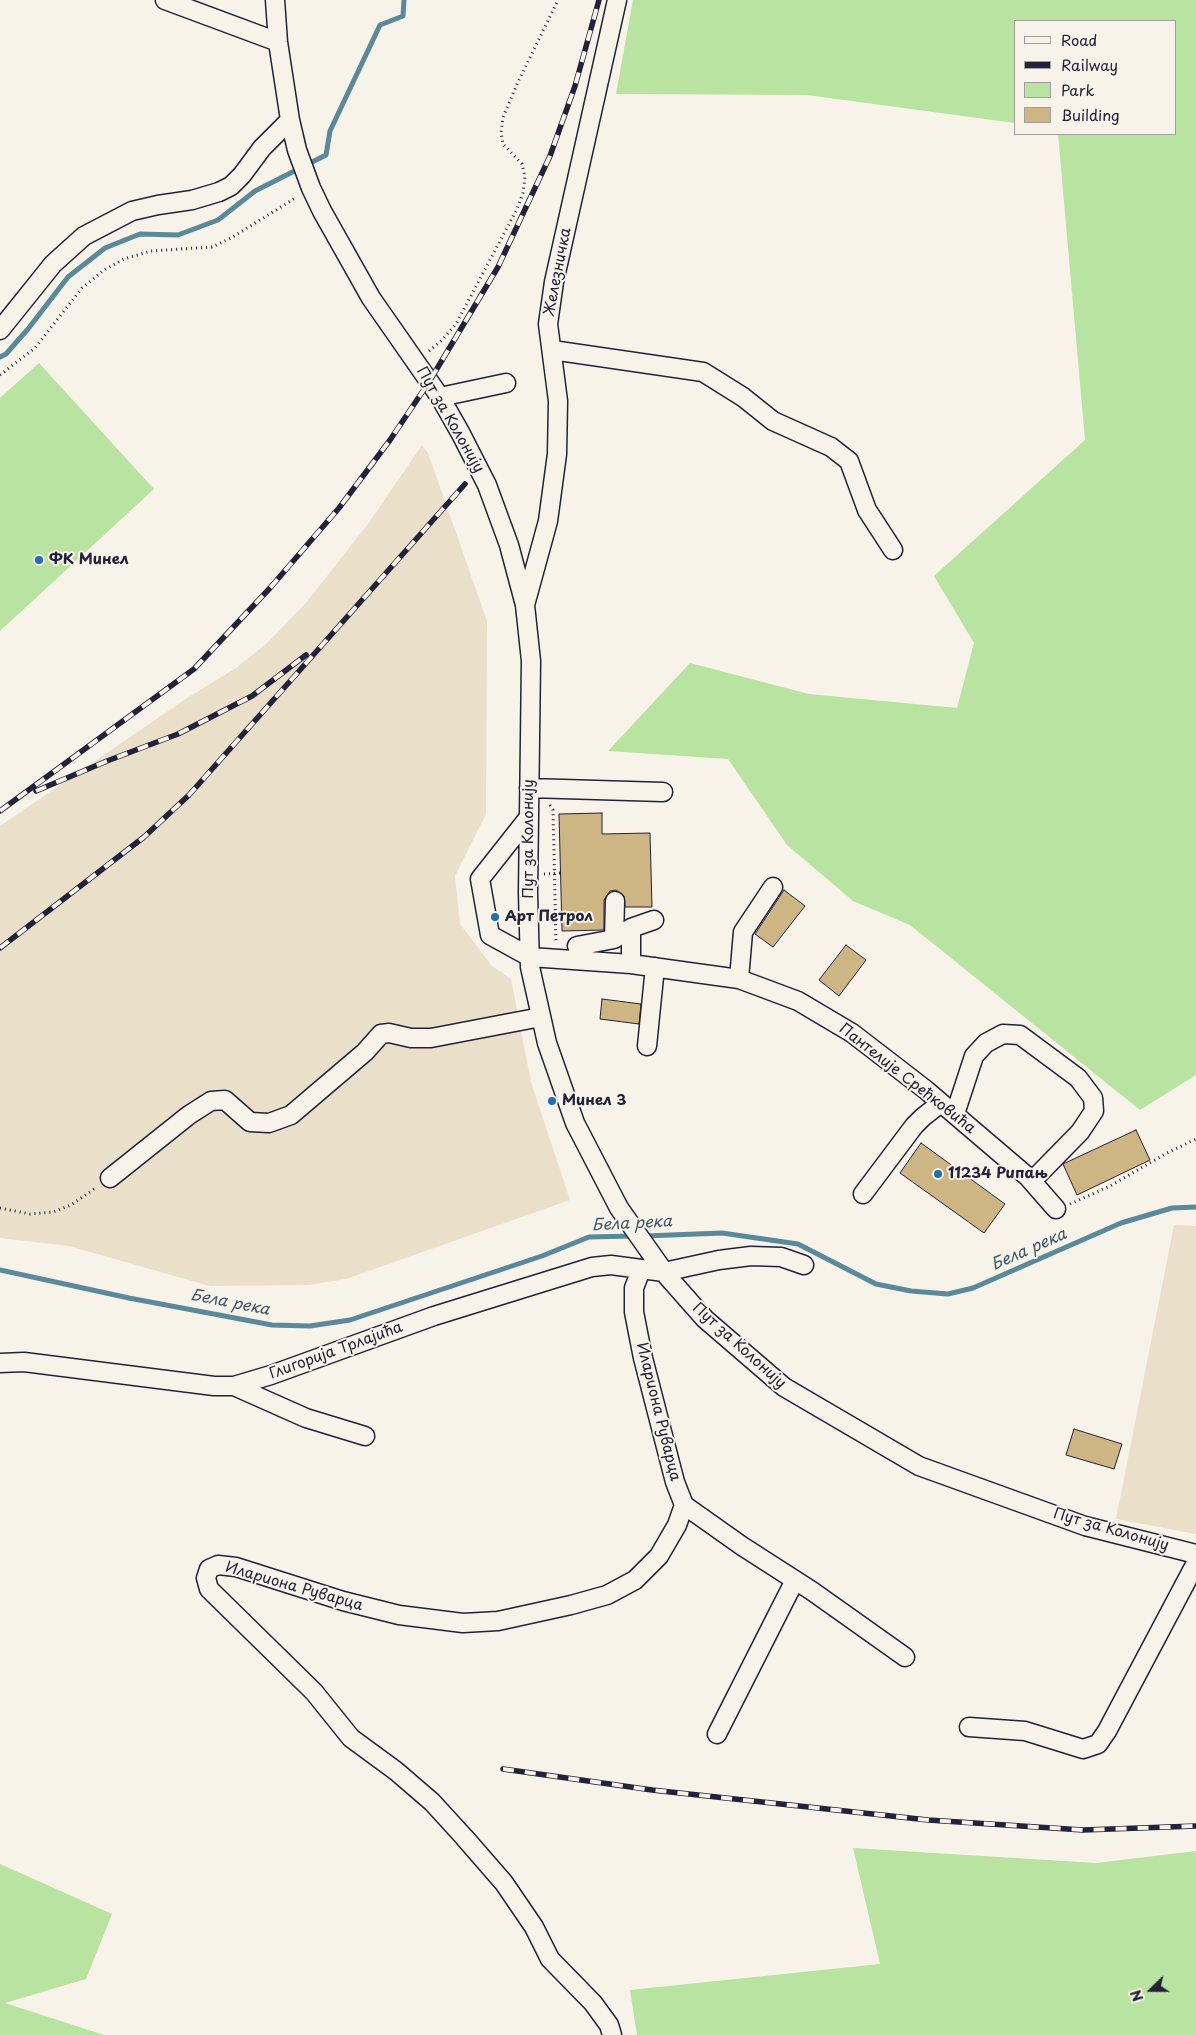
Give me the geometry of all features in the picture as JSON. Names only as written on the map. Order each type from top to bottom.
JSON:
[{"type":"street","points":[[165,0],[278,42]]},
{"type":"street","name":"Пут за Колонију","points":[[275,0],[278,42],[290,120],[309,183],[322,211],[372,298],[440,397],[487,485],[509,546],[524,605],[531,661],[529,788],[530,967],[547,1043],[575,1123],[619,1208],[664,1272],[705,1319],[784,1387],[919,1466],[1085,1526],[1196,1554]]},
{"type":"street","name":"Железничка","points":[[524,605],[548,521],[556,454],[558,401],[548,324],[554,282],[617,0]]},
{"type":"street","points":[[0,330],[53,264],[84,236],[132,211],[192,200],[219,192],[231,186],[242,176],[262,148],[290,120]]},
{"type":"street","points":[[552,350],[703,372],[743,397],[773,421],[831,447],[849,461],[867,510],[893,550]]},
{"type":"street","points":[[440,397],[506,383]]},
{"type":"street","points":[[529,788],[663,792]]},
{"type":"street","points":[[529,816],[480,879],[490,935],[530,957]]},
{"type":"street","points":[[739,979],[743,932],[773,887]]},
{"type":"street","points":[[614,939],[615,901]]},
{"type":"street","points":[[577,946],[614,939],[632,928],[654,920]]},
{"type":"street","points":[[631,964],[632,928]]},
{"type":"street","name":"Пантелије Срећковића","points":[[530,957],[631,964],[739,979],[798,1001],[852,1033],[948,1109],[1032,1181],[1056,1209]]},
{"type":"street","points":[[647,1046],[655,967]]},
{"type":"street","points":[[110,1178],[189,1115],[211,1101],[225,1100],[250,1122],[270,1123],[291,1115],[365,1052],[381,1034],[389,1033],[411,1038],[431,1038],[541,1017]]},
{"type":"street","points":[[863,1194],[914,1126],[923,1117],[948,1109],[974,1056],[986,1043],[1003,1034],[1020,1035],[1078,1078],[1093,1098],[1094,1111],[1080,1132],[1032,1181]]},
{"type":"street","name":"Глигорија Трлајића","points":[[0,1363],[24,1362],[214,1386],[234,1386],[271,1375],[434,1316],[592,1267],[610,1265],[664,1272],[719,1260],[752,1256],[781,1257],[804,1264]]},
{"type":"street","name":"Илариона Руварца","points":[[612,2035],[609,2025],[593,2003],[550,1959],[534,1927],[504,1883],[464,1837],[432,1802],[396,1771],[351,1738],[314,1692],[209,1589],[206,1578],[209,1569],[218,1565],[236,1567],[343,1601],[399,1615],[463,1623],[498,1621],[607,1595],[635,1580],[659,1556],[678,1525],[684,1505],[676,1482],[643,1358],[634,1312],[634,1288],[641,1270]]},
{"type":"street","points":[[234,1386],[306,1418],[365,1436]]},
{"type":"street","points":[[684,1505],[905,1656]]},
{"type":"street","points":[[969,1727],[1025,1731],[1064,1745],[1083,1749],[1098,1744],[1108,1731],[1196,1563]]},
{"type":"street","points":[[717,1734],[796,1580]]},
{"type":"path","points":[[415,361],[442,340],[456,324],[517,209],[523,193],[525,177],[522,164],[503,144],[500,132],[503,117],[518,82],[558,0]]},
{"type":"path","points":[[0,375],[35,348],[82,288],[104,270],[124,259],[151,251],[212,247],[231,238],[309,183]]},
{"type":"path","points":[[552,810],[557,946]]},
{"type":"path","points":[[1056,1209],[1110,1186],[1166,1153],[1196,1139]]},
{"type":"path","points":[[0,1208],[30,1214],[54,1212],[71,1205],[110,1178]]},
{"type":"shaded area","points":[[422,445],[428,453],[487,621],[486,814],[455,876],[460,924],[492,966],[511,979],[531,1082],[570,1200],[346,1279],[309,1285],[210,1286],[69,1246],[0,1238],[0,826],[187,698],[236,668],[267,643],[305,604],[368,524]]},
{"type":"shaded area","points":[[1174,1225],[1196,1226],[1196,1534],[1116,1519]]},
{"type":"green space","points":[[633,0],[1196,0],[1196,1075],[1140,1110],[910,925],[853,901],[787,845],[728,759],[608,751],[690,663],[809,694],[957,708],[974,643],[934,576],[1085,440],[1058,135],[1176,135],[1176,20],[1014,20],[1014,123],[807,95],[616,94]]},
{"type":"green space","name":"ФК Минел","points":[[39,363],[154,489],[0,631],[0,398]]},
{"type":"green space","points":[[853,1848],[1096,1863],[1196,1851],[1196,2035],[637,2035],[630,1990],[880,1964]]},
{"type":"green space","points":[[0,1864],[112,1914],[86,1979],[5,2003],[104,2035],[0,2035]]},
{"type":"building","points":[[602,813],[602,834],[650,833],[652,907],[625,907],[624,896],[616,890],[610,891],[604,900],[604,930],[562,931],[559,814]]},
{"type":"building","points":[[784,890],[805,906],[773,947],[755,934]]},
{"type":"building","points":[[846,945],[866,960],[839,996],[819,980]]},
{"type":"building","points":[[602,999],[641,1004],[639,1024],[600,1019]]},
{"type":"building","points":[[1136,1130],[1150,1160],[1077,1195],[1063,1164]]},
{"type":"building","points":[[921,1143],[1005,1204],[984,1233],[900,1173]]},
{"type":"building","points":[[1074,1429],[1122,1444],[1114,1469],[1066,1455]]},
{"type":"waterway","points":[[0,357],[6,354],[28,329],[68,277],[105,248],[140,234],[178,235],[218,220],[255,191],[326,155],[330,131],[380,25],[403,16],[404,0]]},
{"type":"waterway","name":"Бела река","points":[[645,1236],[722,1233],[798,1244],[876,1284],[911,1291],[948,1294],[973,1288],[1121,1223],[1172,1208],[1196,1207]]},
{"type":"waterway","name":"Бела река","points":[[0,1270],[129,1298],[272,1325],[310,1326],[350,1320],[542,1256],[589,1237],[634,1236]]},
{"type":"railway","points":[[0,811],[194,669],[270,588],[339,508],[390,440],[429,382],[498,267],[550,156],[575,86],[599,0]]},
{"type":"railway","points":[[0,948],[144,837],[189,795],[465,484]]},
{"type":"railway","points":[[36,791],[178,734],[252,696],[306,655]]},
{"type":"railway","points":[[503,1769],[652,1790],[928,1820],[1083,1830],[1196,1826]]},
{"type":"place","name":"ФК Минел","points":[[39,560]]},
{"type":"place","name":"Арт Петрол","points":[[495,917]]},
{"type":"place","name":"Минел 3","points":[[552,1101]]},
{"type":"place","name":"11234 Рипањ","points":[[938,1174]]}]
